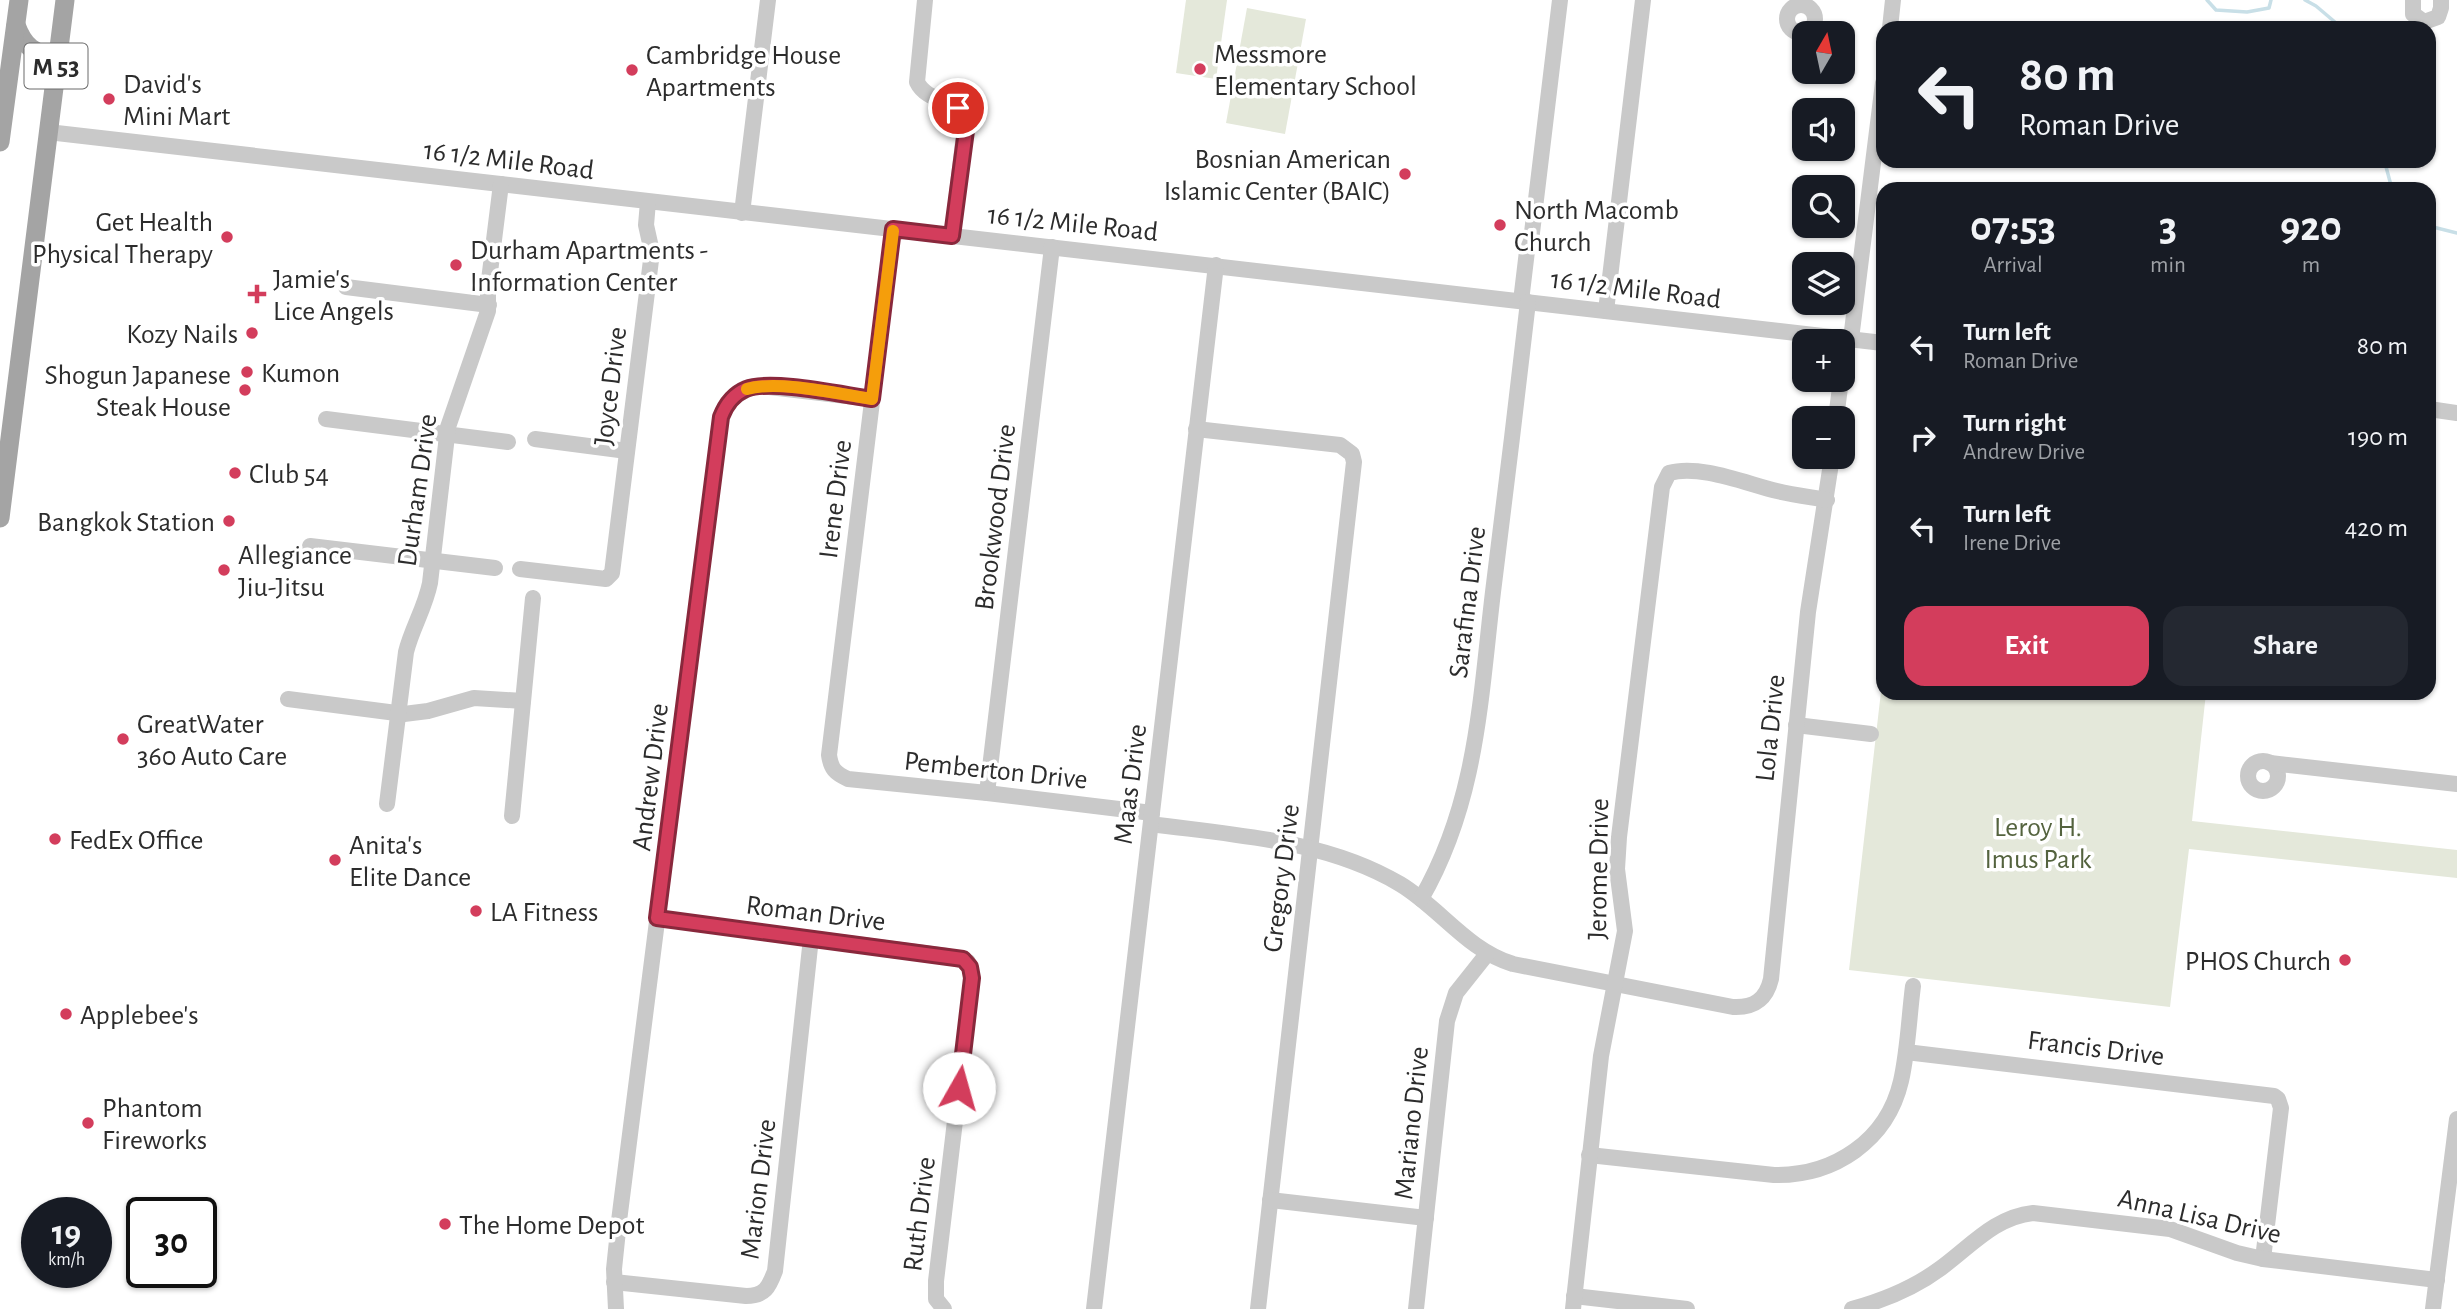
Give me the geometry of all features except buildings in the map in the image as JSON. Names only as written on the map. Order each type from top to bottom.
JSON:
[{"type":"main road","name":"M 53","points":[[0,142],[19,0]]},
{"type":"main road","name":"M 53","points":[[0,518],[5,440],[65,0]]},
{"type":"main road","points":[[16,25],[25,45],[32,50],[57,57]]},
{"type":"street","points":[[742,213],[768,0]]},
{"type":"street","points":[[925,0],[917,56],[917,82],[928,96],[958,108],[966,117],[952,236]]},
{"type":"street","name":"Sarafina Drive","points":[[1421,900],[1450,841],[1474,753],[1525,301],[1527,251],[1560,0]]},
{"type":"street","points":[[1606,311],[1643,0]]},
{"type":"street","points":[[1891,21],[1893,0]]},
{"type":"street","points":[[2413,0],[2413,14],[2423,21]]},
{"type":"street","points":[[2427,21],[2438,17],[2440,1]]},
{"type":"street","name":"16 1/2 Mile Road","points":[[48,132],[1792,332]]},
{"type":"street","points":[[1850,329],[1876,136]]},
{"type":"street","name":"Durham Drive","points":[[387,804],[406,652],[425,604],[450,417],[489,305],[488,289],[500,184]]},
{"type":"street","name":"Joyce Drive","points":[[520,569],[601,579],[610,578],[612,573],[652,252],[646,225],[648,202]]},
{"type":"street","name":"Irene Drive","points":[[835,774],[830,755],[893,229]]},
{"type":"street","name":"Brookwood Drive","points":[[987,793],[1052,247]]},
{"type":"street","name":"Maas Drive","points":[[1094,1309],[1216,265]]},
{"type":"street","points":[[346,287],[489,305]]},
{"type":"street","name":"16 1/2 Mile Road","points":[[1855,340],[1876,342]]},
{"type":"street","name":"Andrew Drive","points":[[616,1309],[614,1282],[619,1221],[681,746],[718,431],[723,410],[734,396],[760,386],[872,399]]},
{"type":"street","points":[[2436,411],[2457,413]]},
{"type":"street","points":[[326,419],[508,442]]},
{"type":"street","name":"Gregory Drive","points":[[1196,429],[1340,445],[1352,454],[1354,471],[1258,1309]]},
{"type":"street","points":[[535,439],[627,450]]},
{"type":"street","name":"Lola Drive","points":[[1760,1002],[1771,979],[1808,612],[1830,469]]},
{"type":"street","name":"Jerome Drive","points":[[1574,1303],[1601,1056],[1625,931],[1617,869],[1619,837],[1662,487],[1669,473],[1685,470],[1729,477],[1774,490],[1826,500]]},
{"type":"street","points":[[310,546],[495,568]]},
{"type":"street","points":[[512,816],[533,598]]},
{"type":"street","points":[[288,699],[399,713],[428,711],[474,698],[523,701]]},
{"type":"street","points":[[1796,725],[1871,734]]},
{"type":"street","points":[[2290,765],[2268,790],[2258,790],[2250,784],[2248,775],[2252,766],[2261,762],[2290,765],[2457,784]]},
{"type":"street","points":[[2270,763],[2276,770],[2277,780]]},
{"type":"street","name":"Pemberton Drive","points":[[835,774],[848,779],[987,793],[1151,819],[1310,849],[1376,872],[1401,884],[1487,954],[1513,964],[1733,1007],[1760,1002]]},
{"type":"street","name":"Roman Drive","points":[[657,918],[947,956],[968,962]]},
{"type":"street","name":"Marion Drive","points":[[614,1282],[746,1296],[760,1294],[770,1285],[775,1271],[811,938]]},
{"type":"street","name":"Mariano Drive","points":[[1416,1309],[1447,1021],[1456,993],[1487,954]]},
{"type":"street","name":"Ruth Drive","points":[[942,1307],[936,1299],[936,1281],[972,978],[968,962]]},
{"type":"street","points":[[1589,1155],[1774,1175],[1805,1174],[1838,1163],[1855,1152],[1882,1124],[1896,1097],[1906,1052],[1913,986]]},
{"type":"street","name":"Francis Drive","points":[[1906,1052],[2269,1094],[2278,1099],[2281,1108],[2263,1259]]},
{"type":"street","points":[[2433,1309],[2457,1119]]},
{"type":"street","points":[[1270,1199],[1426,1218]]},
{"type":"street","name":"Anna Lisa Drive","points":[[1854,1309],[1888,1299],[1919,1283],[1997,1225],[2017,1215],[2051,1214],[2169,1229],[2237,1253],[2263,1259],[2437,1280]]},
{"type":"street","points":[[1574,1303],[1687,1309]]},
{"type":"green space","points":[[1186,0],[1227,0],[1216,79],[1176,73]]},
{"type":"green space","points":[[1247,8],[1306,19],[1285,134],[1226,123]]},
{"type":"green space","name":"Leroy H. Imus Park","points":[[1880,700],[2205,700],[2192,821],[2457,850],[2457,878],[2189,849],[2170,1007],[1849,970]]},
{"type":"waterway","points":[[2207,0],[2216,10],[2247,12],[2269,8],[2271,0]]},
{"type":"waterway","points":[[2305,0],[2334,21]]},
{"type":"waterway","points":[[2386,168],[2390,182]]},
{"type":"waterway","points":[[2436,228],[2457,233]]},
{"type":"slow traffic","points":[[747,389],[760,386],[781,387],[872,399],[893,231]]},
{"type":"place","name":"Messmore Elementary School","points":[[1200,69]]},
{"type":"place","name":"Cambridge House Apartments","points":[[632,70]]},
{"type":"place","name":"David's Mini Mart","points":[[109,99]]},
{"type":"place","name":"Bosnian American Islamic Center (BAIC)","points":[[1405,174]]},
{"type":"place","name":"North Macomb Church","points":[[1500,225]]},
{"type":"place","name":"Get Health Physical Therapy","points":[[227,237]]},
{"type":"place","name":"Durham Apartments - Information Center","points":[[456,265]]},
{"type":"place","name":"Jamie's Lice Angels","points":[[257,294]]},
{"type":"place","name":"Kozy Nails","points":[[252,333]]},
{"type":"place","name":"Kumon","points":[[247,372]]},
{"type":"place","name":"Shogun Japanese Steak House","points":[[245,390]]},
{"type":"place","name":"Club 54","points":[[235,473]]},
{"type":"place","name":"Bangkok Station","points":[[229,521]]},
{"type":"place","name":"Allegiance Jiu-Jitsu","points":[[224,570]]},
{"type":"place","name":"GreatWater 360 Auto Care","points":[[123,739]]},
{"type":"place","name":"FedEx Office","points":[[55,839]]},
{"type":"place","name":"Anita's Elite Dance","points":[[335,860]]},
{"type":"place","name":"LA Fitness","points":[[476,911]]},
{"type":"place","name":"PHOS Church","points":[[2345,960]]},
{"type":"place","name":"Applebee's","points":[[66,1014]]},
{"type":"place","name":"Phantom Fireworks","points":[[88,1123]]},
{"type":"place","name":"The Home Depot","points":[[445,1224]]},
{"type":"route","points":[[958,108],[966,117],[967,123],[952,236],[893,229],[872,399],[760,386],[734,396],[723,410],[718,431],[681,746],[657,918],[963,959],[968,962],[972,978],[959,1088]]}]
